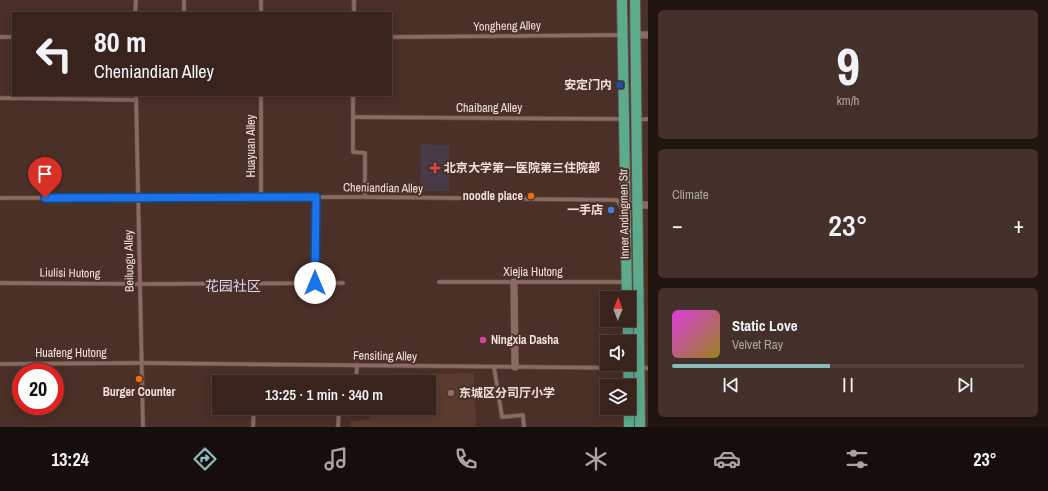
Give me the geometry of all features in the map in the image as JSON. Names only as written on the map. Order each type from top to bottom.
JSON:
[{"type":"main road","name":"Inner Andingmen Str","points":[[622,0],[627,291]]},
{"type":"main road","name":"Inner Andingmen Str","points":[[635,0],[637,205],[644,368],[640,427]]},
{"type":"main road","points":[[629,415],[629,427]]},
{"type":"street","points":[[635,35],[648,35]]},
{"type":"street","points":[[626,205],[648,205]]},
{"type":"street","points":[[514,282],[515,368]]},
{"type":"lane","points":[[135,12],[136,0]]},
{"type":"lane","points":[[184,0],[184,12]]},
{"type":"lane","points":[[261,0],[261,12]]},
{"type":"lane","points":[[354,0],[354,12]]},
{"type":"lane","name":"Yongheng Alley","points":[[392,37],[623,35]]},
{"type":"lane","points":[[0,37],[12,37]]},
{"type":"lane","name":"Beiluogu Alley","points":[[136,96],[143,427]]},
{"type":"lane","name":"Huayuan Alley","points":[[261,96],[261,197]]},
{"type":"lane","points":[[353,96],[353,152],[365,153],[364,197]]},
{"type":"lane","points":[[0,98],[136,100]]},
{"type":"lane","name":"Chaibang Alley","points":[[353,117],[624,118]]},
{"type":"lane","points":[[636,120],[648,120]]},
{"type":"lane","points":[[315,283],[316,197]]},
{"type":"lane","name":"Cheniandian Alley","points":[[0,198],[364,197],[616,200],[620,205],[626,205]]},
{"type":"lane","name":"Liulisi Hutong","points":[[0,282],[139,284]]},
{"type":"lane","name":"Xiejia Hutong","points":[[439,282],[627,282]]},
{"type":"lane","points":[[139,284],[343,283]]},
{"type":"lane","name":"Fensiting Alley","points":[[142,363],[515,368],[600,366]]},
{"type":"lane","name":"Huafeng Hutong","points":[[0,364],[142,363]]},
{"type":"lane","points":[[356,365],[356,375]]},
{"type":"lane","points":[[494,367],[502,417],[523,415],[524,427]]},
{"type":"lane","points":[[253,427],[254,415]]},
{"type":"lane","points":[[338,427],[339,415]]},
{"type":"shaded area","name":"北京大学第一医院第三住院部","points":[[421,144],[449,145],[449,191],[420,191]]},
{"type":"shaded area","name":"东城区分司厅小学","points":[[474,373],[476,427],[351,427],[351,421],[370,420],[370,415],[436,415],[436,375],[425,374]]},
{"type":"place","name":"安定门内","points":[[620,85]]},
{"type":"place","name":"北京大学第一医院第三住院部","points":[[435,168]]},
{"type":"place","name":"noodle place","points":[[531,196]]},
{"type":"place","name":"一手店","points":[[611,210]]},
{"type":"place","name":"Ningxia Dasha","points":[[483,340]]},
{"type":"place","name":"Burger Counter","points":[[139,379]]},
{"type":"place","name":"东城区分司厅小学","points":[[451,393]]},
{"type":"district","name":"花园社区","points":[[233,286]]},
{"type":"route","points":[[45,198],[316,197],[315,283]]}]
